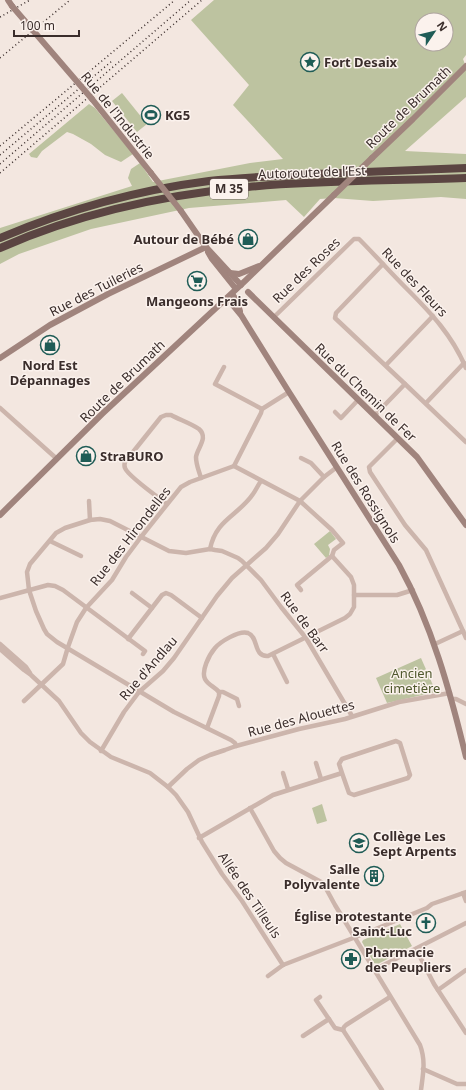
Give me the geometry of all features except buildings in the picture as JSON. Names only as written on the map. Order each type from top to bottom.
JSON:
[{"type":"highway","name":"Autoroute de l’Est","points":[[0,238],[51,218],[106,201],[194,183],[264,176],[466,168]]},
{"type":"highway","name":"Autoroute de l’Est","points":[[0,248],[89,216],[133,204],[192,193],[286,184],[466,178]]},
{"type":"street","name":"Rue de l'Industrie","points":[[8,0],[92,99],[181,211],[206,247],[230,273],[236,289]]},
{"type":"street","name":"Route de Brumath","points":[[0,515],[112,404],[262,265],[466,66]]},
{"type":"street","name":"Rue des Fleurs","points":[[354,239],[359,239],[433,316],[455,345],[466,368]]},
{"type":"street","name":"Rue des Roses","points":[[274,317],[354,239]]},
{"type":"street","name":"Rue de l'Industrie","points":[[206,247],[209,255],[236,289]]},
{"type":"street","name":"Rue des Tuileries","points":[[0,358],[50,326],[108,294],[206,247]]},
{"type":"street","points":[[383,264],[336,313],[335,318],[466,442]]},
{"type":"street","name":"Route de Brumath","points":[[230,273],[239,274],[262,265]]},
{"type":"street","name":"Rue du Chemin de Fer","points":[[236,289],[248,292],[398,438],[421,462],[466,525]]},
{"type":"street","name":"Rue des Rossignols","points":[[236,289],[237,302],[241,315]]},
{"type":"street","name":"Rue des Rossignols","points":[[226,299],[241,315],[288,392],[337,466],[399,565],[413,590],[435,644],[466,757]]},
{"type":"street","points":[[386,365],[433,316]]},
{"type":"street","points":[[426,403],[464,363]]},
{"type":"street","points":[[224,367],[215,384],[262,409]]},
{"type":"street","points":[[375,415],[405,384]]},
{"type":"street","points":[[288,392],[262,409],[234,466],[300,501],[332,530],[343,543],[334,550],[332,556],[297,585],[301,590]]},
{"type":"street","points":[[335,412],[341,418],[358,400]]},
{"type":"street","points":[[0,408],[57,459]]},
{"type":"street","points":[[167,504],[134,479],[124,467],[124,462],[161,417],[171,415],[198,429],[202,434],[203,441],[196,455],[196,463],[201,478]]},
{"type":"street","points":[[398,438],[369,467],[370,472],[406,525],[426,550],[466,638]]},
{"type":"street","points":[[301,458],[311,463],[324,477]]},
{"type":"street","name":"Rue des Hirondelles","points":[[24,701],[63,664],[77,622],[86,608],[112,580],[126,556],[181,487],[190,482],[234,466]]},
{"type":"street","name":"Rue d'Andlau","points":[[101,751],[124,712],[139,692],[163,671],[174,658],[217,596],[232,578],[266,548],[278,534],[300,501],[337,466]]},
{"type":"street","points":[[236,746],[231,740],[174,712],[139,692],[68,647],[57,642],[47,634],[36,611],[29,590],[27,572],[30,564],[56,533],[65,528],[90,520],[100,519],[110,521],[169,551],[186,553],[210,549],[216,531],[253,495],[260,481]]},
{"type":"street","points":[[88,501],[90,520]]},
{"type":"street","points":[[50,541],[81,556]]},
{"type":"street","name":"Rue de Barr","points":[[210,549],[222,551],[238,558],[262,580],[306,638],[352,716]]},
{"type":"street","points":[[239,706],[237,699],[219,692],[205,679],[204,673],[206,663],[212,653],[232,636],[248,633],[260,654],[268,656],[346,618],[354,607],[354,585],[350,577],[332,556]]},
{"type":"street","points":[[0,598],[48,585],[55,586],[63,590],[145,651],[143,654]]},
{"type":"street","points":[[354,595],[397,595],[413,590]]},
{"type":"street","points":[[132,593],[152,608]]},
{"type":"street","points":[[128,639],[162,595],[166,593],[171,595],[202,618]]},
{"type":"street","points":[[435,644],[463,631]]},
{"type":"street","points":[[0,644],[26,667],[31,675]]},
{"type":"street","points":[[0,649],[31,675]]},
{"type":"street","points":[[273,654],[287,682]]},
{"type":"street","name":"Allée des Tilleuls","points":[[31,675],[59,702],[81,733],[90,742],[101,751],[119,761],[150,773],[176,794],[188,812],[199,838],[283,965]]},
{"type":"street","points":[[206,728],[219,696],[219,692]]},
{"type":"street","points":[[450,696],[466,704]]},
{"type":"street","name":"Rue des Alouettes","points":[[168,787],[199,760],[236,746],[352,716],[398,702],[450,696]]},
{"type":"street","points":[[396,742],[400,743],[410,775],[408,778],[354,795],[349,793],[342,772],[339,764],[342,759],[396,742]]},
{"type":"street","points":[[316,763],[321,779]]},
{"type":"street","points":[[199,838],[273,795],[342,772]]},
{"type":"street","points":[[283,773],[288,790]]},
{"type":"street","points":[[250,808],[274,851],[280,858],[324,885],[354,938],[420,1045],[423,1054],[421,1090]]},
{"type":"street","points":[[268,976],[283,965],[354,938],[427,908],[432,904],[464,892],[466,901]]},
{"type":"street","points":[[374,970],[466,923]]},
{"type":"street","points":[[416,949],[430,977],[466,1033]]},
{"type":"street","points":[[438,990],[466,970]]},
{"type":"street","points":[[320,997],[316,1000],[335,1028],[341,1030],[382,1090]]},
{"type":"street","points":[[341,1030],[346,1025],[390,997]]},
{"type":"street","points":[[303,1036],[329,1019]]},
{"type":"street","points":[[423,1068],[458,1084],[466,1084]]},
{"type":"green space","points":[[214,0],[466,0],[466,55],[463,59],[466,67],[466,97],[405,151],[466,154],[466,199],[441,197],[373,201],[334,198],[320,199],[304,217],[286,200],[189,208],[91,229],[19,254],[0,264],[0,228],[132,186],[128,178],[131,169],[140,163],[153,182],[250,163],[283,159],[233,105],[249,85],[191,20]]},
{"type":"green space","points":[[122,93],[147,124],[137,132],[112,101]]},
{"type":"green space","points":[[89,104],[95,108],[133,154],[121,162],[105,155],[91,144],[67,132],[42,151],[37,158],[31,157],[29,154]]},
{"type":"green space","points":[[330,531],[336,539],[328,545],[330,549],[329,556],[326,558],[314,544]]},
{"type":"green space","name":"Ancien cimetière","points":[[421,658],[436,692],[387,703],[376,678]]},
{"type":"green space","points":[[322,804],[327,821],[317,824],[312,808]]},
{"type":"green space","points":[[400,924],[412,946],[378,964],[374,963],[362,942],[363,940]]},
{"type":"railway","points":[[0,17],[30,0]]},
{"type":"railway","points":[[0,58],[70,0]]},
{"type":"railway","points":[[0,146],[175,0]]},
{"type":"railway","points":[[0,164],[191,0]]},
{"type":"railway","points":[[0,173],[202,0]]},
{"type":"railway","points":[[0,155],[112,61]]},
{"type":"place","name":"Fort Desaix","points":[[310,62]]},
{"type":"place","name":"KG5","points":[[151,115]]},
{"type":"place","name":"Autour de Bébé","points":[[248,239]]},
{"type":"place","name":"Mangeons Frais","points":[[197,281]]},
{"type":"place","name":"Nord Est Dépannages","points":[[50,345]]},
{"type":"place","name":"StraBURO","points":[[86,456]]},
{"type":"place","name":"Collège Les Sept Arpents","points":[[359,843]]},
{"type":"place","name":"Salle Polyvalente","points":[[374,876]]},
{"type":"place","name":"Église protestante Saint-Luc","points":[[426,923]]},
{"type":"place","name":"Pharmacie des Peupliers","points":[[351,959]]}]
